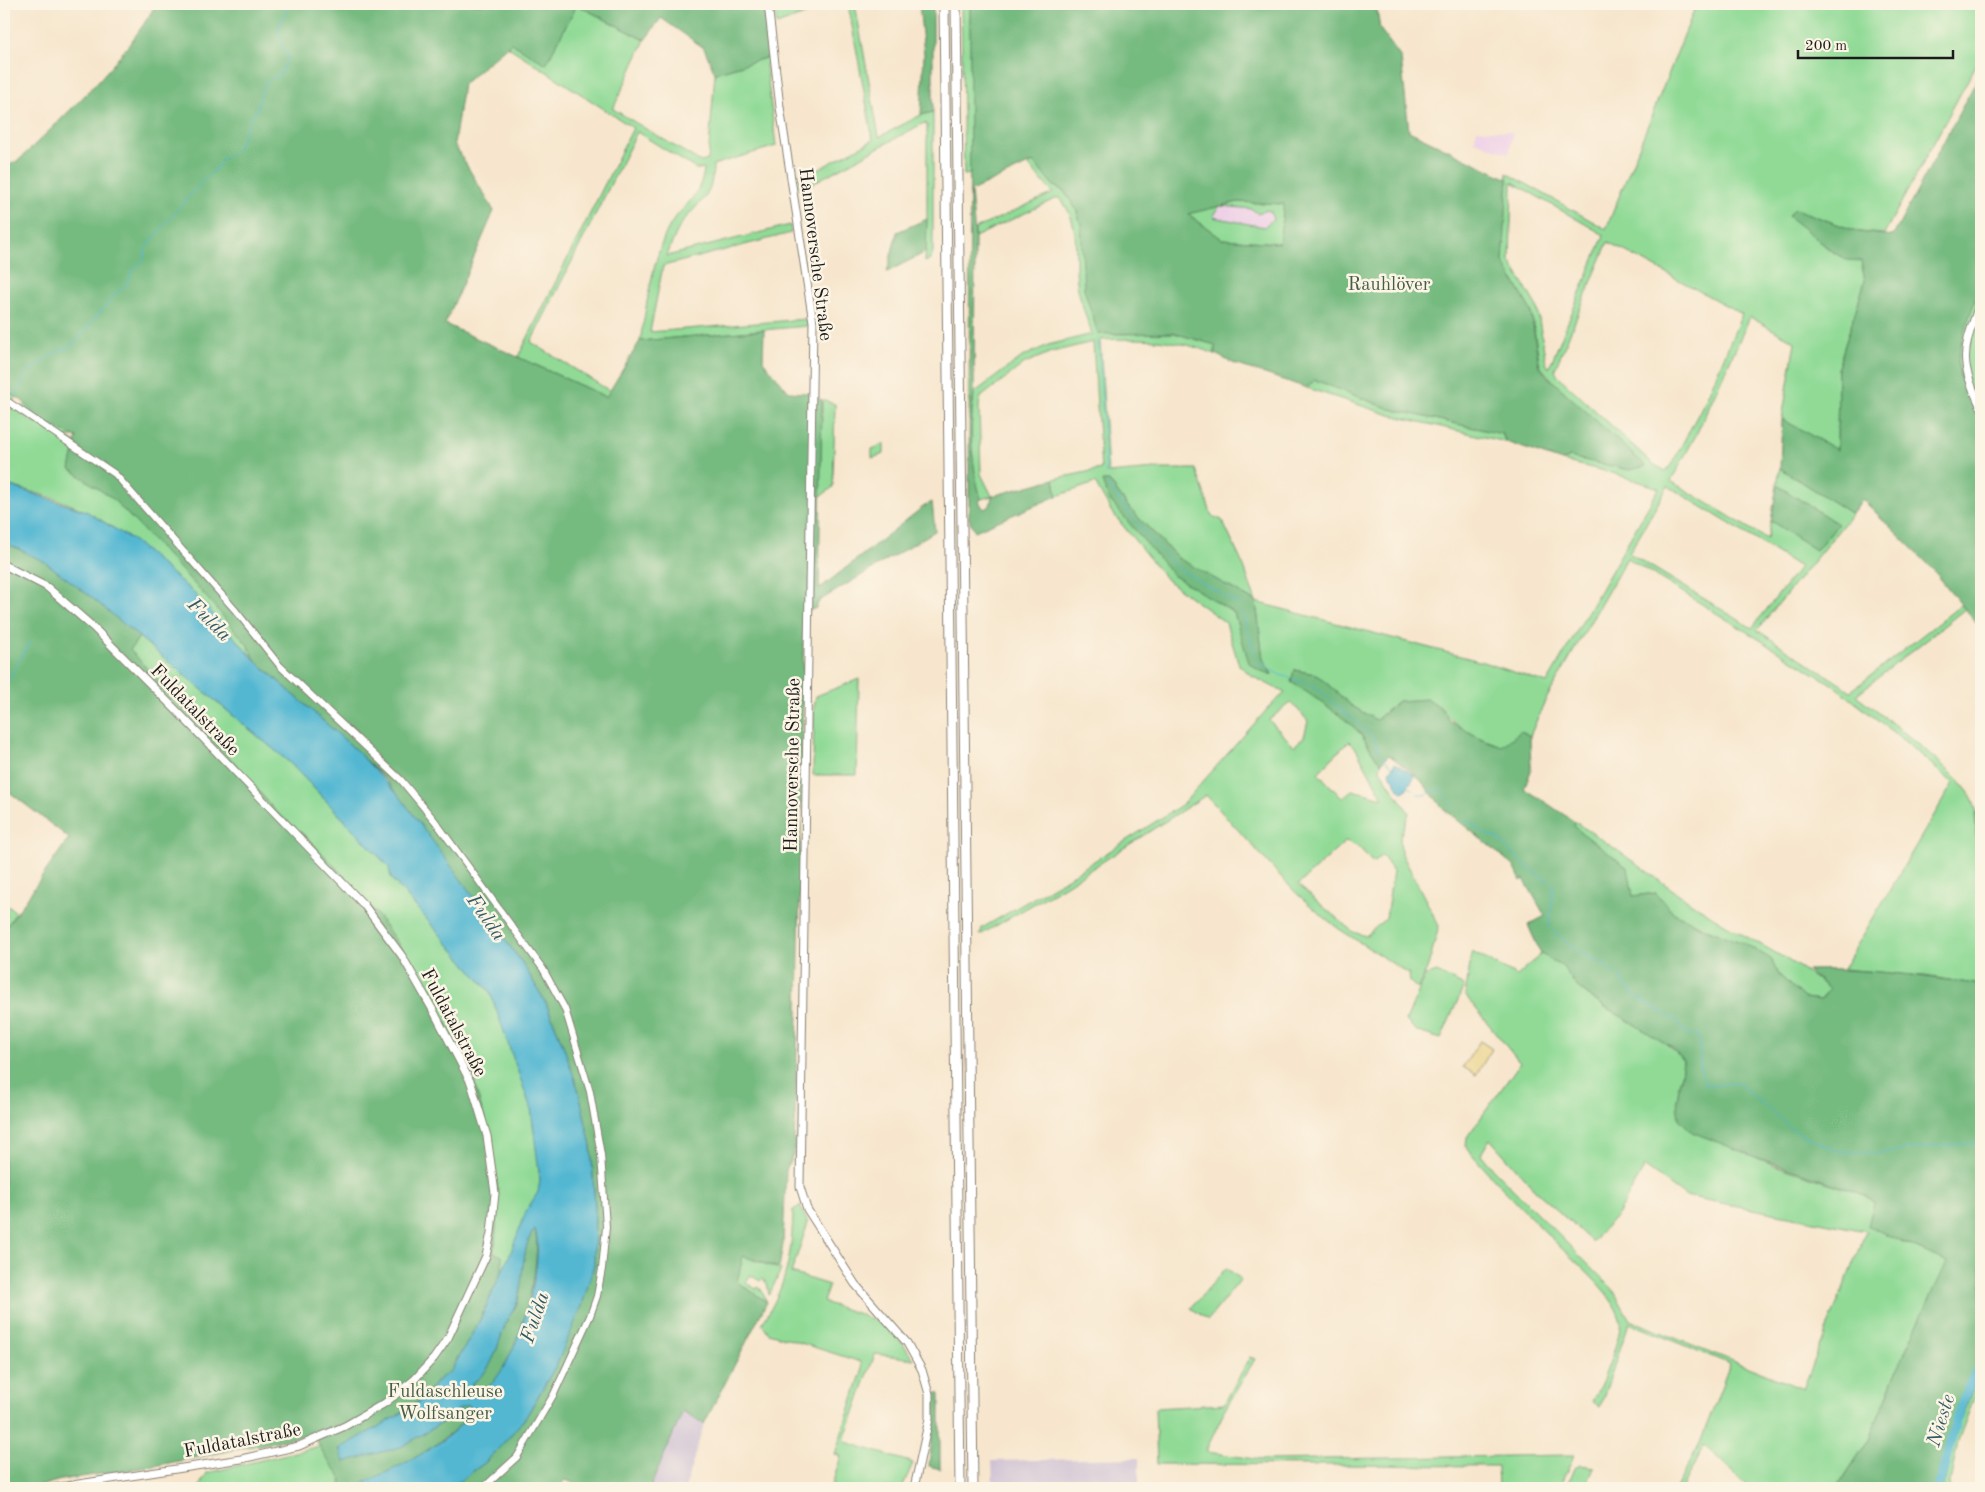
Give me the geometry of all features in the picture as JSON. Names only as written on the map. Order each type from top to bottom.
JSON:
[{"type":"highway","points":[[944,4],[960,1488]]},
{"type":"highway","points":[[956,4],[973,1488]]},
{"type":"main road","name":"Hannoversche Straße","points":[[768,4],[780,107],[813,322],[800,1187],[807,1209],[855,1284],[907,1343],[922,1370],[929,1394],[929,1419],[914,1488]]},
{"type":"main road","points":[[1981,299],[1966,347],[1964,366],[1981,406]]},
{"type":"main road","name":"Fuldatalstraße","points":[[4,565],[47,587],[93,627],[178,712],[364,905],[402,956],[471,1083],[487,1136],[495,1193],[491,1233],[486,1256],[448,1338],[434,1358],[414,1380],[385,1403],[345,1426],[299,1446],[241,1458],[53,1488]]},
{"type":"street","points":[[4,400],[115,474],[236,611],[280,666],[401,780],[435,821],[543,969],[565,1009],[590,1092],[601,1155],[606,1227],[602,1269],[597,1296],[590,1316],[554,1394],[516,1457],[483,1488]]},
{"type":"shaded area","points":[[1477,129],[1513,132],[1509,154],[1474,141]]},
{"type":"shaded area","points":[[1222,206],[1267,210],[1271,212],[1273,219],[1264,227],[1212,217]]},
{"type":"shaded area","points":[[683,1410],[704,1424],[685,1488],[650,1488]]},
{"type":"shaded area","points":[[1139,1458],[1139,1488],[993,1488],[992,1461]]},
{"type":"green space","points":[[156,4],[763,4],[772,56],[715,73],[704,48],[661,18],[645,40],[577,5],[546,64],[511,43],[463,84],[454,144],[494,211],[445,324],[606,397],[640,341],[764,330],[763,361],[789,392],[808,393],[822,400],[819,589],[923,507],[932,502],[935,531],[819,601],[816,608],[804,613],[794,1152],[786,1170],[783,1244],[779,1268],[743,1256],[737,1282],[767,1302],[704,1424],[683,1411],[650,1488],[633,1488],[631,1485],[627,1488],[586,1488],[565,1480],[558,1488],[450,1488],[486,1462],[526,1417],[557,1364],[594,1265],[595,1208],[591,1146],[563,1045],[546,1003],[523,964],[387,781],[357,751],[256,661],[247,644],[201,591],[113,499],[70,469],[77,437],[48,424],[33,413],[16,396],[4,393],[4,168],[19,160],[93,87],[143,26]]},
{"type":"green space","points":[[774,4],[834,4],[777,25]]},
{"type":"green space","points":[[848,4],[855,4],[879,137],[921,115],[933,112],[933,252],[930,260],[925,262],[927,124],[924,123],[800,190],[798,180],[873,140]]},
{"type":"green space","points":[[919,4],[933,4],[933,112],[921,115],[924,54]]},
{"type":"green space","points":[[961,4],[970,4],[971,174],[964,175]]},
{"type":"green space","name":"Rauhlöver","points":[[970,4],[1376,4],[1380,29],[1401,58],[1409,131],[1508,179],[1503,262],[1531,311],[1539,366],[1547,376],[1646,466],[1630,470],[1570,457],[1562,461],[1506,442],[1502,434],[1390,409],[1315,380],[1307,388],[1235,364],[1215,354],[1215,345],[1174,333],[1098,334],[1084,289],[1081,224],[1076,209],[1064,191],[1054,186],[1033,162],[971,191],[975,237],[972,446],[975,473],[981,499],[979,502],[984,509],[990,506],[992,496],[1054,479],[1057,496],[975,531],[969,519]],"holes":[[[1238,202],[1284,204],[1279,243],[1222,239],[1188,214]]]},
{"type":"green space","points":[[1666,4],[1744,4],[1765,6],[1765,4],[1981,4],[1981,56],[1884,234],[1859,232],[1795,209],[1822,244],[1839,256],[1861,261],[1865,281],[1838,367],[1837,451],[1782,419],[1795,342],[1750,317],[1696,435],[1671,481],[1767,539],[1771,521],[1816,550],[1837,524],[1777,485],[1780,468],[1852,514],[1757,630],[1851,691],[1961,605],[1965,609],[1856,695],[1938,761],[1966,789],[1973,800],[1977,822],[1978,869],[1981,892],[1981,985],[1925,976],[1843,969],[1953,783],[1908,744],[1833,685],[1627,558],[1544,703],[1530,736],[1521,732],[1502,747],[1460,727],[1440,707],[1398,701],[1376,720],[1352,706],[1316,674],[1294,670],[1292,682],[1340,716],[1363,737],[1381,763],[1380,770],[1409,813],[1400,837],[1401,852],[1439,926],[1428,966],[1418,989],[1410,982],[1409,974],[1339,929],[1294,891],[1206,795],[1068,884],[980,935],[982,928],[1066,879],[1183,804],[1270,706],[1285,693],[1252,676],[1239,665],[1226,623],[1168,581],[1111,511],[1095,483],[1057,496],[1054,479],[1101,469],[1093,342],[1052,352],[1025,363],[981,397],[979,406],[981,474],[992,496],[981,499],[975,473],[972,446],[974,393],[1022,357],[1048,345],[1092,334],[1078,289],[1076,242],[1072,219],[1059,197],[975,237],[975,229],[1053,193],[1027,164],[1033,162],[1054,186],[1064,191],[1076,209],[1081,224],[1083,246],[1112,334],[1174,333],[1216,345],[1215,354],[1186,345],[1159,340],[1100,340],[1108,473],[1154,469],[1196,469],[1212,516],[1222,520],[1244,567],[1256,602],[1483,662],[1547,683],[1659,488],[1609,472],[1562,461],[1570,457],[1630,470],[1540,366],[1531,311],[1503,262],[1507,173],[1606,229],[1695,8]],"holes":[[[1512,182],[1604,235],[1549,368],[1546,363],[1537,307],[1510,261]],[[1608,242],[1742,314],[1707,397],[1673,462],[1666,471],[1653,464],[1558,376],[1555,369]],[[1109,481],[1130,509],[1178,558],[1256,602],[1263,660],[1272,674],[1240,628],[1234,613],[1173,575]],[[1668,486],[1800,567],[1752,628],[1629,553]],[[1291,702],[1308,721],[1304,737],[1294,746],[1269,720]],[[1349,741],[1355,747],[1383,798],[1352,790],[1342,798],[1318,773]],[[1346,841],[1359,847],[1373,863],[1382,855],[1393,871],[1386,918],[1366,936],[1353,932],[1298,885]]]},
{"type":"green space","points":[[577,5],[645,40],[613,109],[701,162],[708,160],[715,73],[772,56],[766,65],[776,146],[713,165],[711,184],[707,195],[680,226],[667,256],[790,225],[791,233],[663,266],[650,332],[805,319],[807,326],[640,341],[650,286],[661,246],[671,224],[698,189],[704,169],[696,169],[637,132],[531,342],[610,391],[606,397],[518,357],[633,128],[507,46],[511,43],[506,13]]},
{"type":"green space","points":[[1981,72],[1981,282],[1962,339],[1958,361],[1960,378],[1981,416],[1981,629],[1930,566],[1862,499],[1852,514],[1780,468],[1782,419],[1837,450],[1838,367],[1865,281],[1861,261],[1846,260],[1788,216],[1795,209],[1859,232],[1893,236]]},
{"type":"green space","points":[[1238,202],[1284,204],[1280,243],[1222,239],[1187,213],[1220,206],[1213,217],[1264,227],[1273,219],[1271,212],[1267,210],[1258,214],[1252,209],[1222,206]]},
{"type":"green space","points":[[927,219],[926,252],[887,272],[897,232]]},
{"type":"green space","points":[[1981,282],[1981,416],[1961,378],[1958,356],[1963,330]]},
{"type":"green space","points":[[1315,380],[1390,409],[1502,434],[1506,442],[1390,415],[1307,388]]},
{"type":"green space","points":[[6,393],[17,396],[10,407],[45,428],[23,407],[26,404],[49,424],[78,437],[66,437],[76,443],[71,469],[113,499],[142,529],[201,591],[247,644],[256,661],[178,579],[135,543],[77,507],[4,484],[4,397]]},
{"type":"green space","points":[[822,400],[835,404],[833,487],[820,497]]},
{"type":"green space","points":[[884,444],[884,454],[872,458],[872,449]]},
{"type":"green space","points":[[1102,481],[1109,481],[1130,509],[1178,558],[1256,602],[1263,659],[1272,675],[1259,670],[1249,663],[1234,613],[1173,575],[1108,498]]},
{"type":"green space","points":[[1777,485],[1838,524],[1816,550],[1771,521]]},
{"type":"green space","points":[[4,542],[21,548],[57,569],[139,637],[130,650],[249,779],[275,811],[304,835],[341,873],[378,916],[421,976],[473,1079],[490,1139],[498,1191],[493,1252],[502,1256],[502,1271],[470,1341],[459,1355],[451,1371],[439,1379],[423,1398],[397,1416],[443,1422],[458,1409],[467,1405],[472,1408],[464,1420],[437,1444],[401,1466],[366,1482],[350,1488],[333,1488],[342,1484],[340,1476],[326,1458],[313,1434],[154,1466],[61,1480],[33,1488],[4,1488],[4,931],[69,838],[4,788]]},
{"type":"green space","points":[[139,637],[290,763],[389,867],[391,878],[490,992],[531,1109],[540,1180],[536,1266],[347,1488],[198,1488],[207,1473],[320,1446],[322,1450],[496,1254],[493,1252],[498,1191],[490,1139],[473,1079],[421,976],[378,916],[341,873],[304,835],[275,811],[249,779],[130,650]]},
{"type":"green space","points":[[1294,670],[1316,674],[1352,706],[1376,720],[1398,701],[1428,699],[1440,707],[1451,722],[1482,739],[1502,746],[1521,731],[1530,736],[1531,771],[1524,788],[1575,822],[1573,826],[1628,868],[1633,896],[1656,893],[1674,913],[1705,929],[1744,943],[1771,959],[1779,975],[1804,998],[1821,1000],[1829,989],[1807,970],[1873,971],[1981,985],[1981,1376],[1976,1381],[1957,1428],[1943,1488],[1837,1488],[1869,1439],[1908,1345],[1947,1262],[1868,1226],[1874,1202],[1865,1195],[1753,1156],[1692,1132],[1679,1119],[1677,1100],[1683,1061],[1673,1048],[1599,1003],[1576,986],[1563,967],[1541,954],[1528,925],[1545,916],[1524,879],[1521,881],[1514,866],[1444,809],[1417,776],[1389,755],[1381,763],[1358,731],[1330,708],[1291,682]]},
{"type":"green space","points":[[859,679],[857,775],[813,775],[814,707],[816,696]]},
{"type":"green space","points":[[1975,813],[1981,813],[1981,892],[1978,879]]},
{"type":"green space","points":[[1575,822],[1696,906],[1802,969],[1829,989],[1821,1000],[1804,998],[1779,975],[1771,959],[1674,913],[1656,893],[1633,896],[1572,826]]},
{"type":"green space","points":[[4,903],[16,912],[4,931],[4,919],[7,914],[4,911]]},
{"type":"green space","points":[[1472,952],[1517,976],[1541,954],[1556,961],[1564,967],[1575,984],[1589,997],[1660,1039],[1683,1061],[1677,1100],[1720,1142],[1774,1165],[1865,1195],[1874,1202],[1902,1242],[1948,1262],[1908,1345],[1869,1439],[1837,1488],[1750,1488],[1704,1445],[1682,1488],[1676,1488],[1700,1443],[1730,1364],[1629,1323],[1600,1407],[1592,1401],[1615,1347],[1620,1319],[1610,1298],[1582,1267],[1509,1195],[1466,1147],[1467,1137],[1520,1063],[1465,995]],"holes":[[[1490,1139],[1535,1190],[1592,1242],[1617,1215],[1645,1167],[1685,1196],[1866,1231],[1803,1389],[1630,1320],[1612,1288],[1493,1169],[1481,1154]]]},
{"type":"green space","points":[[1437,972],[1464,986],[1441,1039],[1418,1032],[1406,1021],[1425,976]]},
{"type":"green space","points":[[800,1206],[808,1223],[791,1273],[829,1285],[823,1302],[864,1316],[885,1327],[895,1335],[914,1359],[875,1354],[845,1437],[846,1442],[913,1463],[902,1488],[831,1488],[841,1456],[835,1454],[862,1371],[861,1362],[769,1333],[762,1324],[783,1282],[791,1242],[793,1210]]},
{"type":"green space","points":[[535,1230],[537,1247],[535,1269],[523,1322],[503,1370],[490,1386],[476,1394],[472,1390],[472,1383],[480,1377],[491,1363],[507,1320],[517,1303],[527,1243]]},
{"type":"green space","points":[[743,1256],[781,1270],[769,1295],[767,1283],[762,1279],[760,1281],[750,1275],[746,1283],[756,1289],[758,1286],[760,1287],[767,1302],[737,1282]]},
{"type":"green space","points":[[1226,1268],[1241,1279],[1208,1320],[1191,1308]]},
{"type":"green space","points":[[1250,1357],[1255,1359],[1226,1408],[1207,1448],[1207,1452],[1261,1460],[1574,1455],[1559,1488],[1498,1488],[1497,1466],[1157,1464],[1155,1408],[1224,1404]]},
{"type":"green space","points":[[1981,1376],[1981,1388],[1978,1387],[1958,1441],[1949,1488],[1943,1488],[1957,1428],[1976,1381]]},
{"type":"green space","points":[[934,1392],[940,1393],[940,1469],[929,1466],[934,1417]]},
{"type":"green space","points":[[1581,1465],[1594,1467],[1585,1488],[1566,1488],[1574,1468]]},
{"type":"sand","points":[[1480,1041],[1492,1049],[1476,1075],[1463,1067]]},
{"type":"water","name":"Fulda","points":[[4,484],[86,511],[134,541],[192,591],[256,661],[357,751],[401,798],[523,964],[546,1003],[579,1092],[591,1146],[595,1208],[594,1265],[582,1306],[557,1364],[526,1417],[486,1462],[450,1488],[350,1488],[399,1466],[436,1445],[464,1421],[472,1408],[468,1405],[458,1409],[443,1422],[401,1447],[344,1462],[339,1449],[423,1399],[439,1379],[451,1371],[480,1320],[510,1254],[526,1211],[538,1192],[540,1180],[531,1109],[490,992],[391,878],[389,867],[290,763],[91,597],[45,562],[4,542]],"holes":[[[535,1230],[537,1246],[536,1268],[531,1294],[524,1321],[514,1347],[502,1370],[489,1386],[476,1394],[472,1390],[472,1383],[486,1371],[491,1363],[507,1321],[517,1303],[525,1252],[531,1235]]]},
{"type":"water","points":[[1395,763],[1415,776],[1405,791],[1401,792],[1389,772]]},
{"type":"waterway","points":[[14,398],[27,373],[51,355],[74,344],[116,293],[127,284],[132,270],[143,261],[146,248],[160,230],[200,184],[214,171],[223,158],[237,150],[247,126],[257,109],[263,89],[269,80],[281,74],[288,57],[281,43],[279,26],[289,4]]},
{"type":"waterway","points":[[1098,341],[1106,474]]},
{"type":"waterway","points":[[1108,484],[1151,540],[1179,569],[1240,605],[1257,662],[1280,675],[1303,682],[1320,691],[1373,737],[1379,751]]},
{"type":"waterway","points":[[4,639],[8,629]]},
{"type":"waterway","points":[[4,689],[30,641]]},
{"type":"waterway","points":[[1383,757],[1391,766]]},
{"type":"waterway","points":[[1408,786],[1412,789]]},
{"type":"waterway","points":[[1417,794],[1427,795],[1432,790],[1440,789],[1454,807]]},
{"type":"waterway","points":[[1465,819],[1485,834],[1497,838],[1527,867],[1554,885],[1549,927],[1554,932],[1583,954],[1605,963],[1610,973],[1621,975],[1621,981],[1637,997],[1678,1022],[1685,1033],[1699,1035],[1701,1072],[1706,1086],[1738,1083],[1796,1132],[1837,1151],[1881,1153],[1981,1143]]},
{"type":"waterway","name":"Nieste","points":[[1938,1488],[1960,1409],[1981,1366]]},
{"type":"park label","name":"Fuldaschleuse Wolfsanger","points":[[445,1401]]}]
